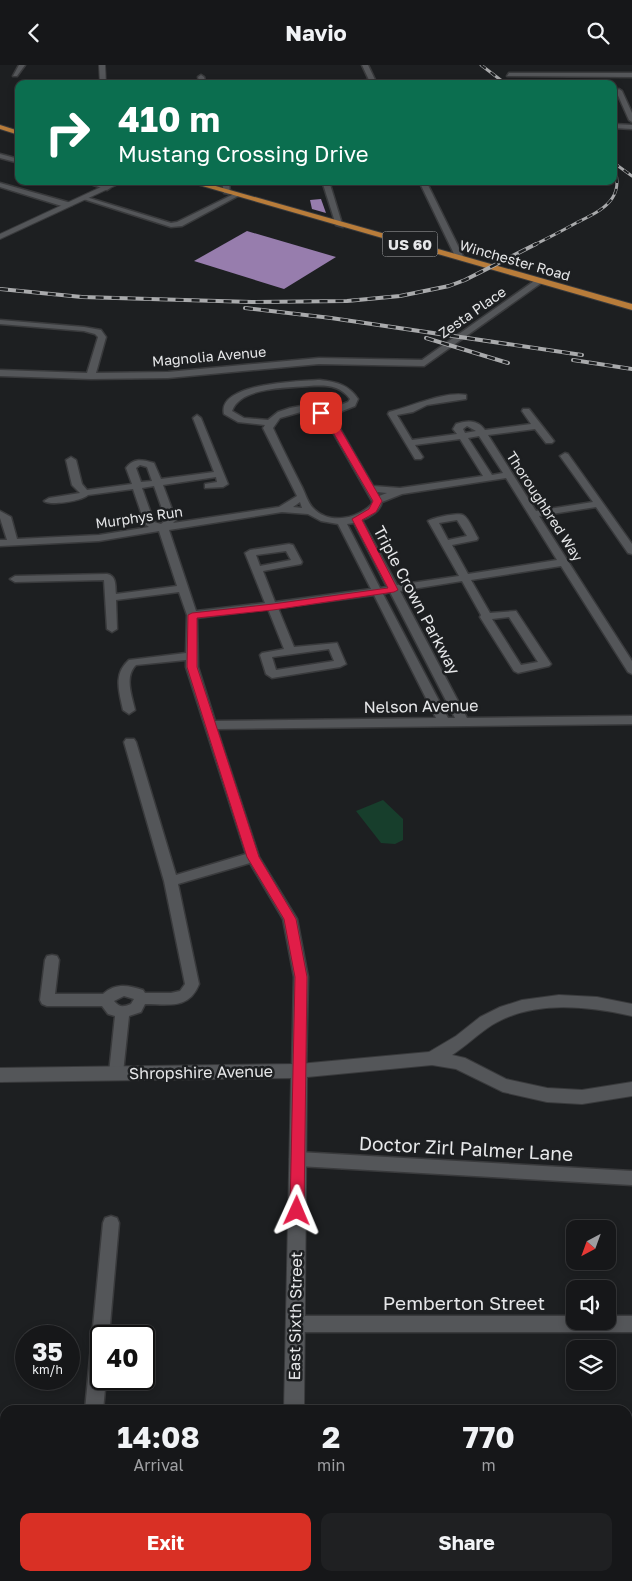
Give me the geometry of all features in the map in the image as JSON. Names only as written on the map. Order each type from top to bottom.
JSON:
[{"type":"main road","points":[[0,127],[15,132]]},
{"type":"main road","name":"Winchester Road","points":[[202,185],[632,307]]},
{"type":"street","points":[[15,75],[22,65]]},
{"type":"street","points":[[102,65],[103,80]]},
{"type":"street","points":[[366,65],[373,80]]},
{"type":"street","points":[[509,75],[632,75]]},
{"type":"street","points":[[619,91],[632,121]]},
{"type":"street","points":[[617,127],[632,127]]},
{"type":"street","points":[[0,156],[15,160]]},
{"type":"street","points":[[0,185],[68,205]]},
{"type":"street","points":[[98,185],[107,188]]},
{"type":"street","points":[[0,237],[113,185]]},
{"type":"street","points":[[84,198],[168,224],[179,224],[232,194],[227,185]]},
{"type":"street","points":[[325,185],[340,225]]},
{"type":"street","points":[[424,185],[460,258]]},
{"type":"street","name":"Zesta Place","points":[[420,363],[424,363],[540,281]]},
{"type":"street","points":[[0,322],[84,329],[98,332],[102,337],[91,376]]},
{"type":"street","name":"Magnolia Avenue","points":[[0,373],[91,376],[203,373],[319,361],[420,363]]},
{"type":"street","points":[[270,423],[239,420],[227,412],[228,406],[243,393],[252,390],[305,383],[338,385],[352,394],[354,399],[352,404],[324,415]]},
{"type":"street","points":[[418,457],[392,414],[410,410],[425,403],[463,397]]},
{"type":"street","points":[[306,505],[268,428],[277,415],[294,410],[312,410],[330,418],[374,495]]},
{"type":"street","points":[[526,411],[549,441]]},
{"type":"street","points":[[197,418],[224,484],[208,486]]},
{"type":"street","points":[[409,443],[462,436],[458,427],[467,423],[475,425],[481,433],[537,426]]},
{"type":"street","name":"Thoroughbred Way","points":[[481,433],[632,670]]},
{"type":"street","name":"Thoroughbred Way","points":[[462,436],[490,478]]},
{"type":"street","points":[[565,456],[632,551]]},
{"type":"street","points":[[71,461],[78,485],[85,493]]},
{"type":"street","name":"East Sixth Street","points":[[140,462],[151,465],[171,520],[162,528],[150,524],[131,468],[134,464],[140,462]]},
{"type":"street","points":[[49,501],[82,496],[85,493],[219,474]]},
{"type":"street","points":[[374,495],[509,475]]},
{"type":"street","points":[[374,495],[400,491]]},
{"type":"street","name":"Triple Crown Parkway","points":[[306,505],[319,517],[341,521],[357,519],[373,510],[374,495]]},
{"type":"street","points":[[534,514],[599,504]]},
{"type":"street","name":"Murphys Run","points":[[0,543],[98,538],[306,505]]},
{"type":"street","name":"Murphys Run","points":[[282,509],[306,505]]},
{"type":"street","points":[[0,514],[6,517],[12,541]]},
{"type":"street","name":"Triple Crown Parkway","points":[[357,519],[463,722]]},
{"type":"street","name":"Triple Crown Parkway","points":[[341,521],[444,722]]},
{"type":"street","name":"East Sixth Street","points":[[162,528],[192,615],[192,667],[253,857],[290,919],[301,977],[294,1405]]},
{"type":"street","points":[[446,543],[487,617],[485,617],[518,669],[545,664],[512,613],[487,617]]},
{"type":"street","points":[[192,615],[273,607],[394,590],[564,562]]},
{"type":"street","points":[[258,569],[290,651]]},
{"type":"street","points":[[15,579],[107,577],[110,581],[112,629]]},
{"type":"street","points":[[111,598],[183,588]]},
{"type":"street","points":[[333,645],[340,664],[272,674],[266,655],[290,651],[333,645]]},
{"type":"street","points":[[129,710],[124,676],[126,667],[134,662],[192,656]]},
{"type":"street","name":"Nelson Avenue","points":[[210,725],[632,720]]},
{"type":"street","points":[[130,742],[170,881],[192,985],[186,996],[178,999],[141,999]]},
{"type":"street","points":[[170,881],[253,857]]},
{"type":"street","points":[[52,960],[47,1000],[106,1000],[112,994],[124,990],[138,993],[141,999]]},
{"type":"street","points":[[106,1000],[113,1010],[122,1013],[136,1008],[141,999]]},
{"type":"street","name":"Shropshire Avenue","points":[[432,1058],[466,1037],[490,1018],[516,1009],[543,1003],[591,1002],[632,1010]]},
{"type":"street","points":[[116,1073],[122,1013]]},
{"type":"street","name":"Shropshire Avenue","points":[[466,1037],[463,1047],[466,1059],[478,1072]]},
{"type":"street","name":"Shropshire Avenue","points":[[0,1075],[299,1071],[432,1058],[459,1063],[502,1085],[548,1095],[582,1097],[632,1089]]},
{"type":"street","name":"Doctor Zirl Palmer Lane","points":[[298,1159],[632,1178]]},
{"type":"street","points":[[94,1405],[111,1223]]},
{"type":"street","name":"Pemberton Street","points":[[295,1323],[632,1324]]},
{"type":"green space","points":[[383,800],[403,819],[403,840],[395,844],[381,843],[356,811]]},
{"type":"building","points":[[321,199],[326,213],[312,209],[310,200]]},
{"type":"building","points":[[247,231],[336,257],[284,289],[194,261]]},
{"type":"railway","points":[[481,65],[501,80]]},
{"type":"railway","points":[[617,165],[632,176]]},
{"type":"railway","points":[[534,245],[602,209],[614,196],[616,185]]},
{"type":"railway","points":[[0,289],[82,297],[252,302],[347,301],[400,296],[449,286],[465,280],[536,244]]},
{"type":"railway","points":[[245,308],[331,318],[582,355]]},
{"type":"railway","points":[[426,338],[508,363]]},
{"type":"railway","points":[[573,360],[632,369]]},
{"type":"route","points":[[297,1211],[301,977],[290,919],[253,857],[192,667],[192,615],[273,607],[394,590],[357,519],[373,510],[377,505],[377,501],[330,418],[321,413]]}]
